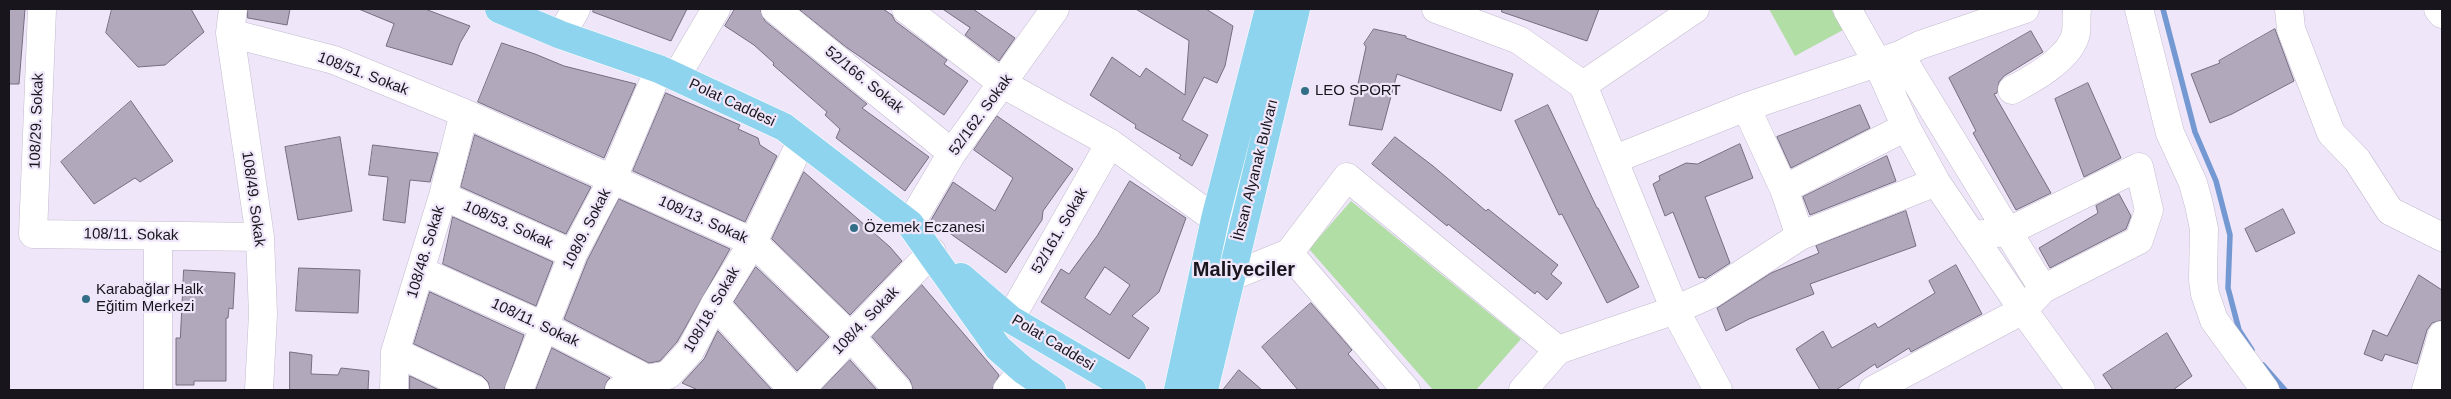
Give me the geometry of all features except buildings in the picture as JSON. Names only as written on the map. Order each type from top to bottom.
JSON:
[{"type":"main road","name":"Polat Caddesi","points":[[499,9],[561,35],[668,73],[784,127],[801,142],[910,224],[932,252],[998,348],[1015,384],[1052,390]]},
{"type":"main road","name":"İhsan Alyanak Bulvarı","points":[[1217,273],[1215,219],[1268,9]]},
{"type":"main road","name":"İhsan Alyanak Bulvarı","points":[[1185,390],[1217,273],[1296,9]]},
{"type":"main road","name":"Polat Caddesi","points":[[932,252],[1010,319],[1132,390]]},
{"type":"street","name":"108/29. Sokak","points":[[33,234],[42,9]]},
{"type":"street","points":[[561,35],[576,9]]},
{"type":"street","name":"108/9. Sokak","points":[[518,390],[573,254],[668,73],[716,9]]},
{"type":"street","name":"52/166. Sokak","points":[[775,9],[952,153]]},
{"type":"street","points":[[906,9],[1003,84],[1110,144],[1215,219]]},
{"type":"street","name":"52/162. Sokak","points":[[910,224],[952,153],[1055,9]]},
{"type":"street","points":[[1436,9],[1519,40],[1583,85],[1675,310],[1718,390]]},
{"type":"street","points":[[1583,85],[1695,9]]},
{"type":"street","points":[[1846,9],[1888,58],[2007,232],[2043,289]]},
{"type":"street","points":[[1614,158],[1746,107],[2025,9]]},
{"type":"street","points":[[2012,90],[2041,74],[2063,54],[2076,34],[2077,9]]},
{"type":"street","points":[[2139,9],[2170,133],[2193,183],[2199,204],[2204,230],[2203,280],[2209,306],[2214,320],[2266,390]]},
{"type":"street","points":[[2289,9],[2291,30],[2331,133],[2357,160],[2390,211],[2442,237]]},
{"type":"street","points":[[2438,9],[2442,14]]},
{"type":"street","name":"108/51. Sokak","points":[[232,21],[464,113]]},
{"type":"street","name":"108/49. Sokak","points":[[232,21],[260,237],[263,314],[259,390]]},
{"type":"street","points":[[1888,58],[1906,127],[1936,182],[2023,310],[2081,390]]},
{"type":"street","points":[[1746,107],[1784,188],[1800,236]]},
{"type":"street","name":"108/13. Sokak","points":[[464,113],[753,242],[851,337],[898,390]]},
{"type":"street","name":"108/48. Sokak","points":[[394,390],[395,352],[443,196],[464,113]]},
{"type":"street","points":[[1784,188],[1906,127]]},
{"type":"street","name":"108/18. Sokak","points":[[619,390],[665,381],[690,351],[715,304],[753,242],[801,142]]},
{"type":"street","name":"52/161. Sokak","points":[[1010,319],[1110,144]]},
{"type":"street","points":[[1874,390],[2023,310],[2043,289],[2139,240],[2149,210],[2139,167],[2007,232],[1973,235]]},
{"type":"street","points":[[1217,273],[1289,253],[1347,177],[1558,350]]},
{"type":"street","points":[[1524,390],[1558,350],[1675,310],[1711,294],[1800,236],[1936,182]]},
{"type":"street","name":"108/53. Sokak","points":[[443,196],[573,254]]},
{"type":"street","name":"108/11. Sokak","points":[[33,234],[260,237]]},
{"type":"street","points":[[158,236],[158,390]]},
{"type":"street","name":"108/4. Sokak","points":[[800,390],[932,252]]},
{"type":"street","points":[[1289,253],[1406,390]]},
{"type":"street","name":"108/11. Sokak","points":[[421,271],[665,381]]},
{"type":"street","points":[[715,304],[793,390]]},
{"type":"street","points":[[2426,390],[2442,335]]},
{"type":"street","points":[[395,352],[475,390]]},
{"type":"green space","points":[[1769,9],[1831,9],[1843,30],[1795,56]]},
{"type":"green space","points":[[1351,201],[1521,339],[1476,390],[1433,390],[1309,249]]},
{"type":"waterway","points":[[2163,9],[2195,132],[2216,181],[2230,235],[2228,288],[2239,330],[2252,350]]},
{"type":"waterway","points":[[2263,365],[2285,390]]},
{"type":"place","name":"LEO SPORT","points":[[1305,91]]},
{"type":"place","name":"Özemek Eczanesi","points":[[854,228]]},
{"type":"place","name":"Karabağlar Halk Eğitim Merkezi","points":[[86,299]]},
{"type":"district","name":"Maliyeciler","points":[[1244,270]]}]
